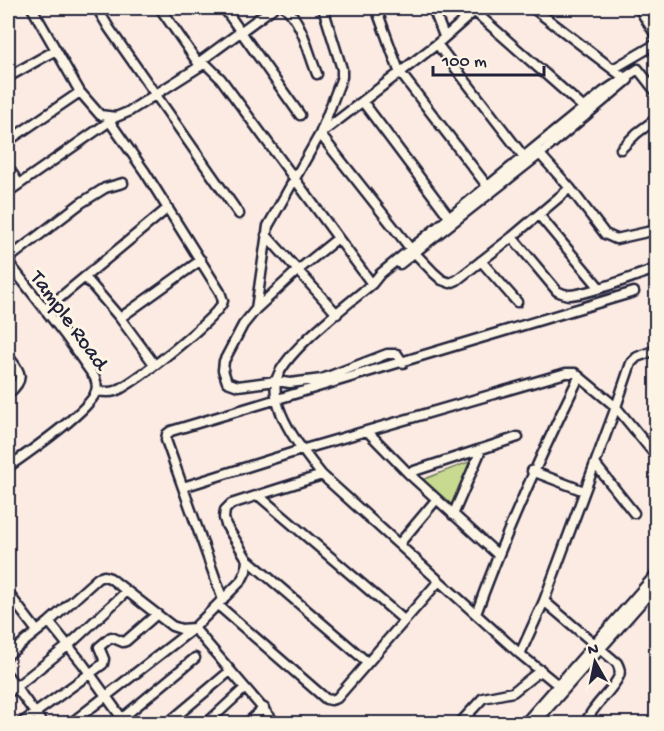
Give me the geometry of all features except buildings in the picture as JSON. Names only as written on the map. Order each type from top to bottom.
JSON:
[{"type":"street","points":[[32,8],[80,92],[100,115],[113,120],[201,260],[223,301],[222,306],[189,338],[122,388],[106,392],[96,391]]},
{"type":"street","points":[[97,8],[239,214]]},
{"type":"street","points":[[160,8],[200,64],[208,66],[221,79],[372,284]]},
{"type":"street","points":[[224,8],[300,115]]},
{"type":"street","points":[[8,192],[113,120],[157,95],[273,8]]},
{"type":"street","points":[[286,8],[292,14],[304,38],[316,74]]},
{"type":"street","points":[[256,309],[266,235],[275,211],[295,181],[320,134],[342,77],[342,69],[323,8]]},
{"type":"street","points":[[376,8],[399,71],[488,187]]},
{"type":"street","points":[[433,8],[444,36]]},
{"type":"street","points":[[533,8],[613,69],[628,76]]},
{"type":"street","points":[[639,8],[657,36]]},
{"type":"street","points":[[320,134],[436,44],[476,9],[584,108]]},
{"type":"street","points":[[436,44],[524,157]]},
{"type":"street","points":[[613,69],[657,44]]},
{"type":"street","points":[[8,78],[56,50]]},
{"type":"street","points":[[413,250],[524,157],[537,151],[584,108],[628,76],[639,70],[657,92]]},
{"type":"street","points":[[561,687],[520,654],[322,475],[288,429],[277,401],[276,381],[287,359],[337,314],[628,76]]},
{"type":"street","points":[[8,141],[80,92]]},
{"type":"street","points":[[363,102],[450,218]]},
{"type":"street","points":[[621,149],[657,118]]},
{"type":"street","points":[[320,134],[413,250],[442,280],[450,283],[512,237],[570,188]]},
{"type":"street","points":[[537,151],[570,188],[605,234],[616,239],[657,230]]},
{"type":"street","points":[[8,167],[19,184]]},
{"type":"street","points":[[8,260],[81,203],[105,188],[123,183]]},
{"type":"street","points":[[45,309],[168,208]]},
{"type":"street","points":[[539,215],[599,287]]},
{"type":"street","points":[[266,235],[337,314]]},
{"type":"street","points":[[512,237],[557,291],[571,295],[657,268]]},
{"type":"street","points":[[338,238],[297,271],[256,309],[243,325],[224,361],[224,376],[227,382],[238,386],[276,381],[290,383],[322,379],[387,354],[397,354],[403,363]]},
{"type":"street","name":"Tample Road","points":[[8,260],[95,378],[96,391],[89,403],[8,468]]},
{"type":"street","points":[[120,318],[201,260]]},
{"type":"street","points":[[481,261],[517,302]]},
{"type":"street","points":[[85,277],[120,318],[154,364]]},
{"type":"street","points":[[439,581],[337,698],[326,699],[221,603],[166,440],[167,434],[634,292]]},
{"type":"street","points":[[520,654],[544,601],[631,363],[643,353],[657,350]]},
{"type":"street","points":[[8,356],[19,370],[20,375],[16,387],[8,394]]},
{"type":"street","points":[[183,487],[566,373],[575,373],[616,407],[657,456]]},
{"type":"street","points":[[476,614],[532,471],[579,377]]},
{"type":"street","points":[[368,432],[436,500],[498,554]]},
{"type":"street","points":[[408,473],[518,437]]},
{"type":"street","points":[[453,515],[482,450]]},
{"type":"street","points":[[595,464],[634,513]]},
{"type":"street","points":[[532,471],[584,491]]},
{"type":"street","points":[[322,475],[231,504],[225,510],[224,518],[247,559],[367,662]]},
{"type":"street","points":[[258,495],[404,620]]},
{"type":"street","points":[[399,544],[436,500]]},
{"type":"street","points":[[69,723],[194,628],[242,581],[247,559]]},
{"type":"street","points":[[524,723],[598,646],[657,574]]},
{"type":"street","points":[[8,655],[98,578],[104,576],[128,591],[172,626],[181,629],[194,628]]},
{"type":"street","points":[[598,646],[653,597],[657,586]]},
{"type":"street","points":[[8,693],[69,645],[128,591]]},
{"type":"street","points":[[8,593],[38,631]]},
{"type":"street","points":[[544,601],[598,646],[617,663],[620,669],[619,676],[594,707],[585,723]]},
{"type":"street","points":[[20,723],[105,662],[100,651],[101,644],[111,637],[126,641],[156,614]]},
{"type":"street","points":[[49,622],[107,695],[121,722],[195,658]]},
{"type":"street","points":[[194,628],[276,723]]},
{"type":"street","points":[[459,723],[483,698],[513,692],[541,670]]},
{"type":"street","points":[[167,723],[230,671]]},
{"type":"street","points":[[8,676],[44,723]]},
{"type":"street","points":[[534,723],[561,687]]},
{"type":"street","points":[[206,723],[245,688]]},
{"type":"street","points":[[246,723],[264,708]]},
{"type":"green space","points":[[479,458],[453,513],[419,481]]}]
